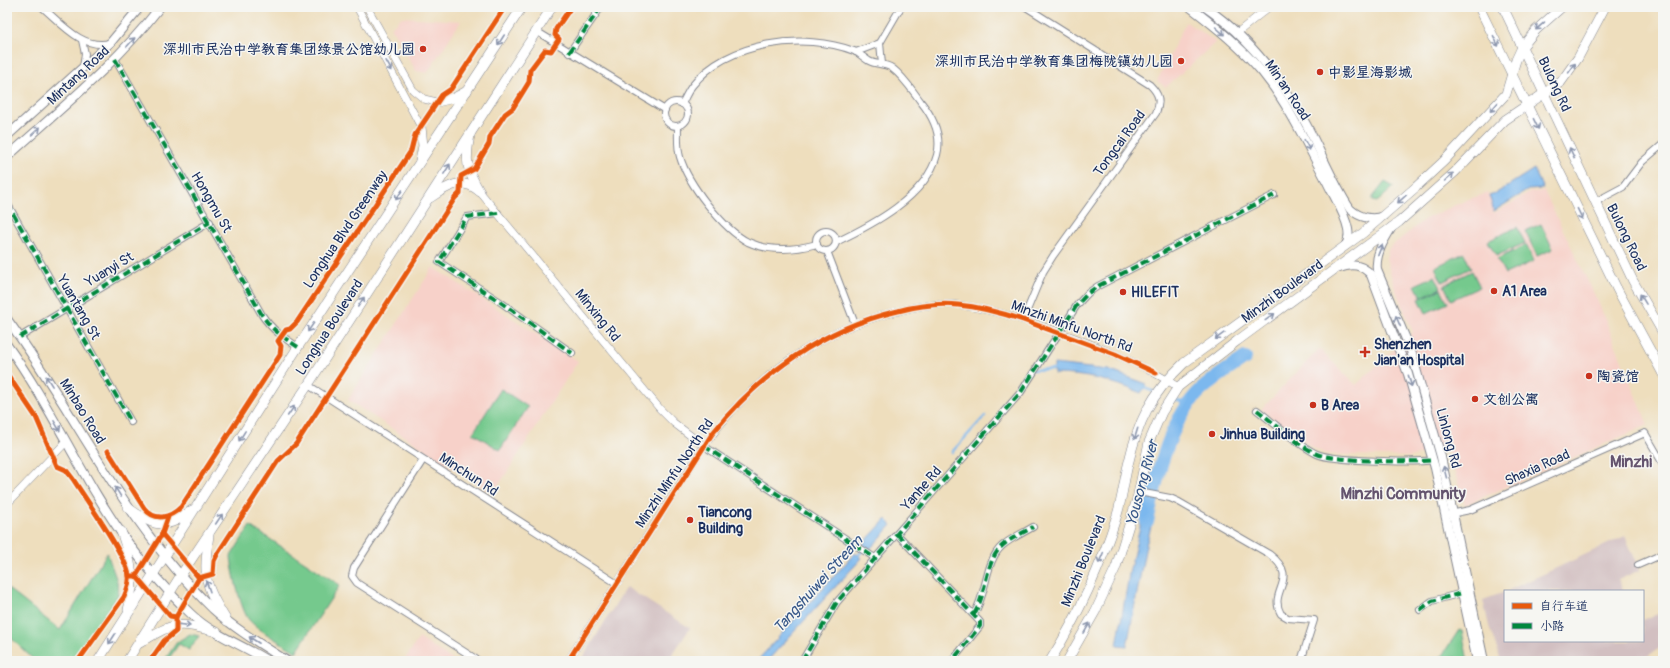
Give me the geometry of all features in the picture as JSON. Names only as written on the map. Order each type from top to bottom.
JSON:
[{"type":"main road","name":"Mintang Road","points":[[7,136],[111,42],[140,7]]},
{"type":"main road","name":"Mintang Road","points":[[7,156],[115,59],[143,29],[160,7]]},
{"type":"main road","name":"Longhua Boulevard","points":[[98,661],[166,557],[298,347],[418,168],[522,7]]},
{"type":"main road","name":"Longhua Boulevard","points":[[127,661],[170,591],[308,385],[471,130],[552,7]]},
{"type":"main road","name":"Min'an Road","points":[[1190,7],[1218,29],[1248,56],[1273,87],[1343,205]]},
{"type":"main road","name":"Min'an Road","points":[[1205,7],[1237,33],[1271,70],[1302,117],[1343,205]]},
{"type":"main road","points":[[1479,7],[1617,290],[1663,374]]},
{"type":"main road","name":"Bulong Rd","points":[[1503,7],[1581,173]]},
{"type":"main road","name":"Minzhi Boulevard","points":[[1050,661],[1079,609],[1111,533],[1137,431],[1152,398],[1159,388],[1184,363],[1384,216],[1444,161],[1506,94],[1522,47],[1536,30],[1562,7]]},
{"type":"main road","name":"Minzhi Boulevard","points":[[1066,661],[1095,612],[1116,567],[1139,492],[1150,442],[1167,403],[1176,390],[1237,341],[1392,227],[1455,172],[1506,120],[1561,82],[1578,58],[1606,7]]},
{"type":"main road","points":[[437,102],[460,96],[471,87]]},
{"type":"main road","points":[[418,168],[422,156],[423,137],[421,127]]},
{"type":"main road","points":[[471,130],[466,161],[469,172],[480,192]]},
{"type":"main road","name":"Bulong Road","points":[[1581,173],[1633,281],[1663,333]]},
{"type":"main road","points":[[425,202],[448,186],[457,183],[468,184],[480,192]]},
{"type":"main road","points":[[1343,205],[1364,217],[1375,219],[1384,216]]},
{"type":"main road","points":[[1343,205],[1349,238],[1345,246]]},
{"type":"main road","points":[[1376,277],[1376,263],[1379,253],[1392,227]]},
{"type":"main road","points":[[1338,268],[1347,265],[1359,266],[1376,277]]},
{"type":"main road","name":"Linlong Rd","points":[[1376,277],[1408,374],[1449,514],[1484,661]]},
{"type":"main road","name":"Linlong Rd","points":[[1376,277],[1413,360],[1446,477],[1449,514],[1462,593],[1477,661]]},
{"type":"main road","name":"Minbao Road","points":[[7,319],[20,337],[140,526],[181,575],[227,620],[287,661]]},
{"type":"main road","name":"Minbao Road","points":[[7,345],[29,377],[66,442],[140,559],[192,615],[217,632],[268,661]]},
{"type":"main road","points":[[128,507],[145,520],[152,523],[165,524],[179,520],[198,506]]},
{"type":"main road","points":[[121,531],[132,570],[133,589],[127,616]]},
{"type":"main road","points":[[210,532],[205,577],[210,592],[227,620]]},
{"type":"main road","points":[[138,645],[158,631],[176,624],[188,625],[217,632]]},
{"type":"street","points":[[42,7],[82,40],[98,44],[111,42]]},
{"type":"street","points":[[357,7],[421,127]]},
{"type":"street","points":[[367,7],[413,90],[424,99],[437,102]]},
{"type":"street","points":[[569,53],[601,7]]},
{"type":"street","points":[[882,64],[880,43],[901,7]]},
{"type":"street","name":"Tongcai Road","points":[[1023,320],[1048,264],[1156,113],[1159,105],[1159,98],[1150,85],[1026,7]]},
{"type":"street","points":[[1237,33],[1269,7]]},
{"type":"street","points":[[536,31],[569,53],[665,110]]},
{"type":"street","points":[[82,40],[85,54],[82,69]]},
{"type":"street","points":[[682,104],[692,86],[704,74],[726,58],[757,45],[783,42],[829,44],[856,52],[871,62],[891,67],[904,79],[926,108],[936,128],[938,141],[937,156],[931,170],[917,189],[904,201],[869,226],[836,242],[834,247],[827,251],[821,249],[817,244],[818,235],[825,231],[834,234],[836,242]]},
{"type":"street","points":[[856,52],[880,43]]},
{"type":"street","name":"Hongmu St","points":[[115,59],[268,325],[298,347]]},
{"type":"street","points":[[674,103],[682,104],[686,108],[688,114],[685,123],[678,126],[668,123],[664,116],[665,110],[674,103]]},
{"type":"street","points":[[678,126],[677,143],[680,156],[688,176],[717,215],[736,234],[749,242],[772,249],[798,249],[817,244]]},
{"type":"street","points":[[1595,202],[1623,187],[1642,162],[1663,144]]},
{"type":"street","name":"Minxing Rd","points":[[480,192],[660,409],[674,423],[704,446]]},
{"type":"street","name":"Yanhe Rd","points":[[802,661],[837,602],[873,557],[897,534],[1011,404],[1031,378],[1077,306],[1088,293],[1098,286],[1274,195]]},
{"type":"street","name":"Yuantang St","points":[[7,203],[131,422]]},
{"type":"street","points":[[498,213],[468,217],[439,262],[499,301],[572,353]]},
{"type":"street","name":"Yuanyi St","points":[[20,337],[210,222]]},
{"type":"street","points":[[827,251],[855,324]]},
{"type":"street","name":"Minzhi Minfu North Rd","points":[[568,661],[704,446],[735,407],[765,378],[799,353],[855,324],[873,316],[917,306],[958,305],[1008,314],[1143,366],[1167,380],[1176,390]]},
{"type":"street","name":"Minchun Rd","points":[[308,385],[616,583]]},
{"type":"street","points":[[1257,410],[1312,452],[1326,457],[1415,462],[1433,460]]},
{"type":"street","name":"Shaxia Road","points":[[1449,514],[1470,510],[1645,433],[1663,464]]},
{"type":"street","points":[[7,504],[66,442]]},
{"type":"street","points":[[704,446],[873,557]]},
{"type":"street","points":[[423,460],[354,568],[352,576],[357,583],[479,661]]},
{"type":"street","points":[[1139,492],[1160,496],[1182,504],[1269,554],[1279,562],[1284,573],[1278,601],[1281,614],[1288,618],[1314,620],[1301,661]]},
{"type":"street","points":[[974,614],[981,600],[996,552],[1008,541],[1033,527]]},
{"type":"street","points":[[897,534],[980,622],[980,626],[952,661]]},
{"type":"street","points":[[1638,565],[1663,554]]},
{"type":"street","points":[[1420,610],[1432,601],[1462,593]]},
{"type":"shaded area","name":"深圳市民治中学教育集团绿景公馆幼儿园","points":[[402,17],[461,21],[427,73],[416,71],[391,27]]},
{"type":"shaded area","name":"深圳市民治中学教育集团梅陇镇幼儿园","points":[[1186,22],[1216,42],[1166,87],[1157,81]]},
{"type":"shaded area","points":[[1544,191],[1599,304],[1648,425],[1465,505],[1447,448],[1410,457],[1326,454],[1314,448],[1261,410],[1319,349],[1356,385],[1413,332],[1394,286],[1386,258],[1389,248],[1425,219],[1469,199],[1488,193],[1494,213],[1531,192]]},
{"type":"shaded area","points":[[433,267],[578,361],[493,494],[348,400]]},
{"type":"shaded area","points":[[1625,536],[1640,570],[1618,580],[1623,590],[1509,590]]},
{"type":"shaded area","points":[[626,587],[690,628],[668,661],[581,661]]},
{"type":"shaded area","points":[[1504,592],[1504,642],[1644,642],[1644,620],[1663,612],[1663,646],[1640,661],[1501,661],[1489,626],[1483,600]]},
{"type":"shaded area","points":[[419,638],[454,661],[404,661]]},
{"type":"green space","points":[[1385,182],[1394,187],[1377,202],[1373,201],[1373,197]]},
{"type":"green space","points":[[1541,224],[1553,249],[1537,256],[1525,231]]},
{"type":"green space","points":[[1517,227],[1525,243],[1496,256],[1488,241]]},
{"type":"green space","points":[[1526,245],[1534,261],[1505,274],[1497,259]]},
{"type":"green space","points":[[1464,253],[1471,268],[1442,282],[1435,267]]},
{"type":"green space","points":[[1472,271],[1480,287],[1451,300],[1444,285]]},
{"type":"green space","points":[[1435,276],[1441,288],[1421,297],[1415,285]]},
{"type":"green space","points":[[1441,289],[1448,303],[1426,313],[1419,299]]},
{"type":"green space","points":[[501,389],[528,407],[500,450],[473,433]]},
{"type":"green space","points":[[250,526],[340,585],[296,652],[254,625],[243,609],[235,580],[231,556]]},
{"type":"green space","points":[[107,553],[117,581],[118,595],[89,638],[69,661],[35,661],[7,634],[7,588],[60,630]]},
{"type":"green space","points":[[1459,630],[1462,631],[1468,661],[1457,661],[1455,657],[1446,661],[1441,657]]},
{"type":"green space","points":[[190,634],[199,636],[189,650],[179,644],[167,661],[164,661],[177,642]]},
{"type":"water","points":[[1534,169],[1543,189],[1528,190],[1494,211],[1489,195],[1498,192]]},
{"type":"water","points":[[1242,355],[1248,362],[1215,386],[1208,377]]},
{"type":"water","points":[[1054,364],[1108,370],[1147,384],[1141,393],[1098,379],[1076,375],[1054,374]]},
{"type":"water","points":[[1196,388],[1203,396],[1188,413],[1181,428],[1171,424],[1180,408]]},
{"type":"water","points":[[1166,437],[1176,441],[1165,466],[1159,489],[1151,485]]},
{"type":"water","points":[[1146,502],[1154,504],[1156,509],[1146,545],[1127,646],[1117,645],[1130,569]]},
{"type":"water","points":[[886,519],[892,525],[870,549],[863,544]]},
{"type":"water","points":[[855,553],[862,558],[767,661],[757,661]]},
{"type":"waterway","name":"Yousong River","points":[[1147,522],[1154,489],[1164,455],[1177,422],[1196,395],[1207,384],[1245,358]]},
{"type":"waterway","name":"Tangshuiwei Stream","points":[[1022,377],[1028,370],[1056,369]]},
{"type":"waterway","name":"Tangshuiwei Stream","points":[[1141,387],[1155,392]]},
{"type":"waterway","name":"Tangshuiwei Stream","points":[[1173,399],[1187,404]]},
{"type":"waterway","name":"Tangshuiwei Stream","points":[[952,452],[985,416]]},
{"type":"waterway","name":"Tangshuiwei Stream","points":[[857,557],[868,544]]},
{"type":"marked path","points":[[569,53],[601,7]]},
{"type":"marked path","points":[[115,59],[262,315],[274,329],[298,347]]},
{"type":"marked path","points":[[802,661],[837,602],[1021,392],[1077,305],[1088,293],[1098,286],[1274,195]]},
{"type":"marked path","points":[[7,203],[131,422]]},
{"type":"marked path","points":[[498,213],[467,217],[439,262],[499,301],[572,353]]},
{"type":"marked path","points":[[20,337],[210,222]]},
{"type":"marked path","points":[[1257,410],[1295,440],[1317,454],[1339,458],[1374,461],[1433,460]]},
{"type":"marked path","points":[[704,446],[875,558]]},
{"type":"marked path","points":[[974,614],[996,552],[1009,540],[1033,527]]},
{"type":"marked path","points":[[897,534],[980,622],[980,626],[952,661]]},
{"type":"marked path","points":[[1420,610],[1432,601],[1462,593]]},
{"type":"cycle path","name":"Longhua Blvd Greenway","points":[[108,451],[148,512],[158,517],[162,517],[172,514],[181,507],[280,355],[281,346],[278,341],[286,330],[290,329],[297,322],[411,151],[415,135],[442,95],[451,89],[505,7]]},
{"type":"cycle path","points":[[150,661],[164,641],[176,631],[176,617],[199,578],[213,574],[214,561],[218,553],[278,461],[296,444],[455,198],[460,193],[461,176],[474,169],[489,144],[490,137],[505,114],[513,108],[529,82],[530,70],[545,50],[551,51],[559,39],[555,35],[556,29],[571,7]]},
{"type":"cycle path","points":[[568,661],[712,434],[731,412],[772,373],[795,356],[844,329],[870,319],[898,311],[928,305],[950,304],[966,306],[1023,320],[1115,354],[1156,373]]},
{"type":"cycle path","points":[[7,374],[36,417],[57,466],[66,470],[73,479],[114,542],[127,567],[129,584],[124,597],[78,661]]},
{"type":"cycle path","points":[[129,576],[136,576],[162,534],[168,517]]},
{"type":"cycle path","points":[[162,534],[199,578]]},
{"type":"cycle path","points":[[136,576],[170,616],[176,617]]},
{"type":"place","name":"深圳市民治中学教育集团绿景公馆幼儿园","points":[[423,49]]},
{"type":"place","name":"深圳市民治中学教育集团梅陇镇幼儿园","points":[[1181,61]]},
{"type":"place","name":"中影星海影城","points":[[1320,72]]},
{"type":"place","name":"A1 Area","points":[[1494,291]]},
{"type":"place","name":"HILEFIT","points":[[1123,292]]},
{"type":"place","name":"Shenzhen Jian'an Hospital","points":[[1365,352]]},
{"type":"place","name":"陶瓷馆","points":[[1589,376]]},
{"type":"place","name":"文创公寓","points":[[1475,399]]},
{"type":"place","name":"B Area","points":[[1313,405]]},
{"type":"place","name":"Jinhua Building","points":[[1212,434]]},
{"type":"place","name":"Tiancong Building","points":[[690,520]]},
{"type":"district","name":"Minzhi","points":[[1631,461]]},
{"type":"district","name":"Minzhi Community","points":[[1403,493]]}]
